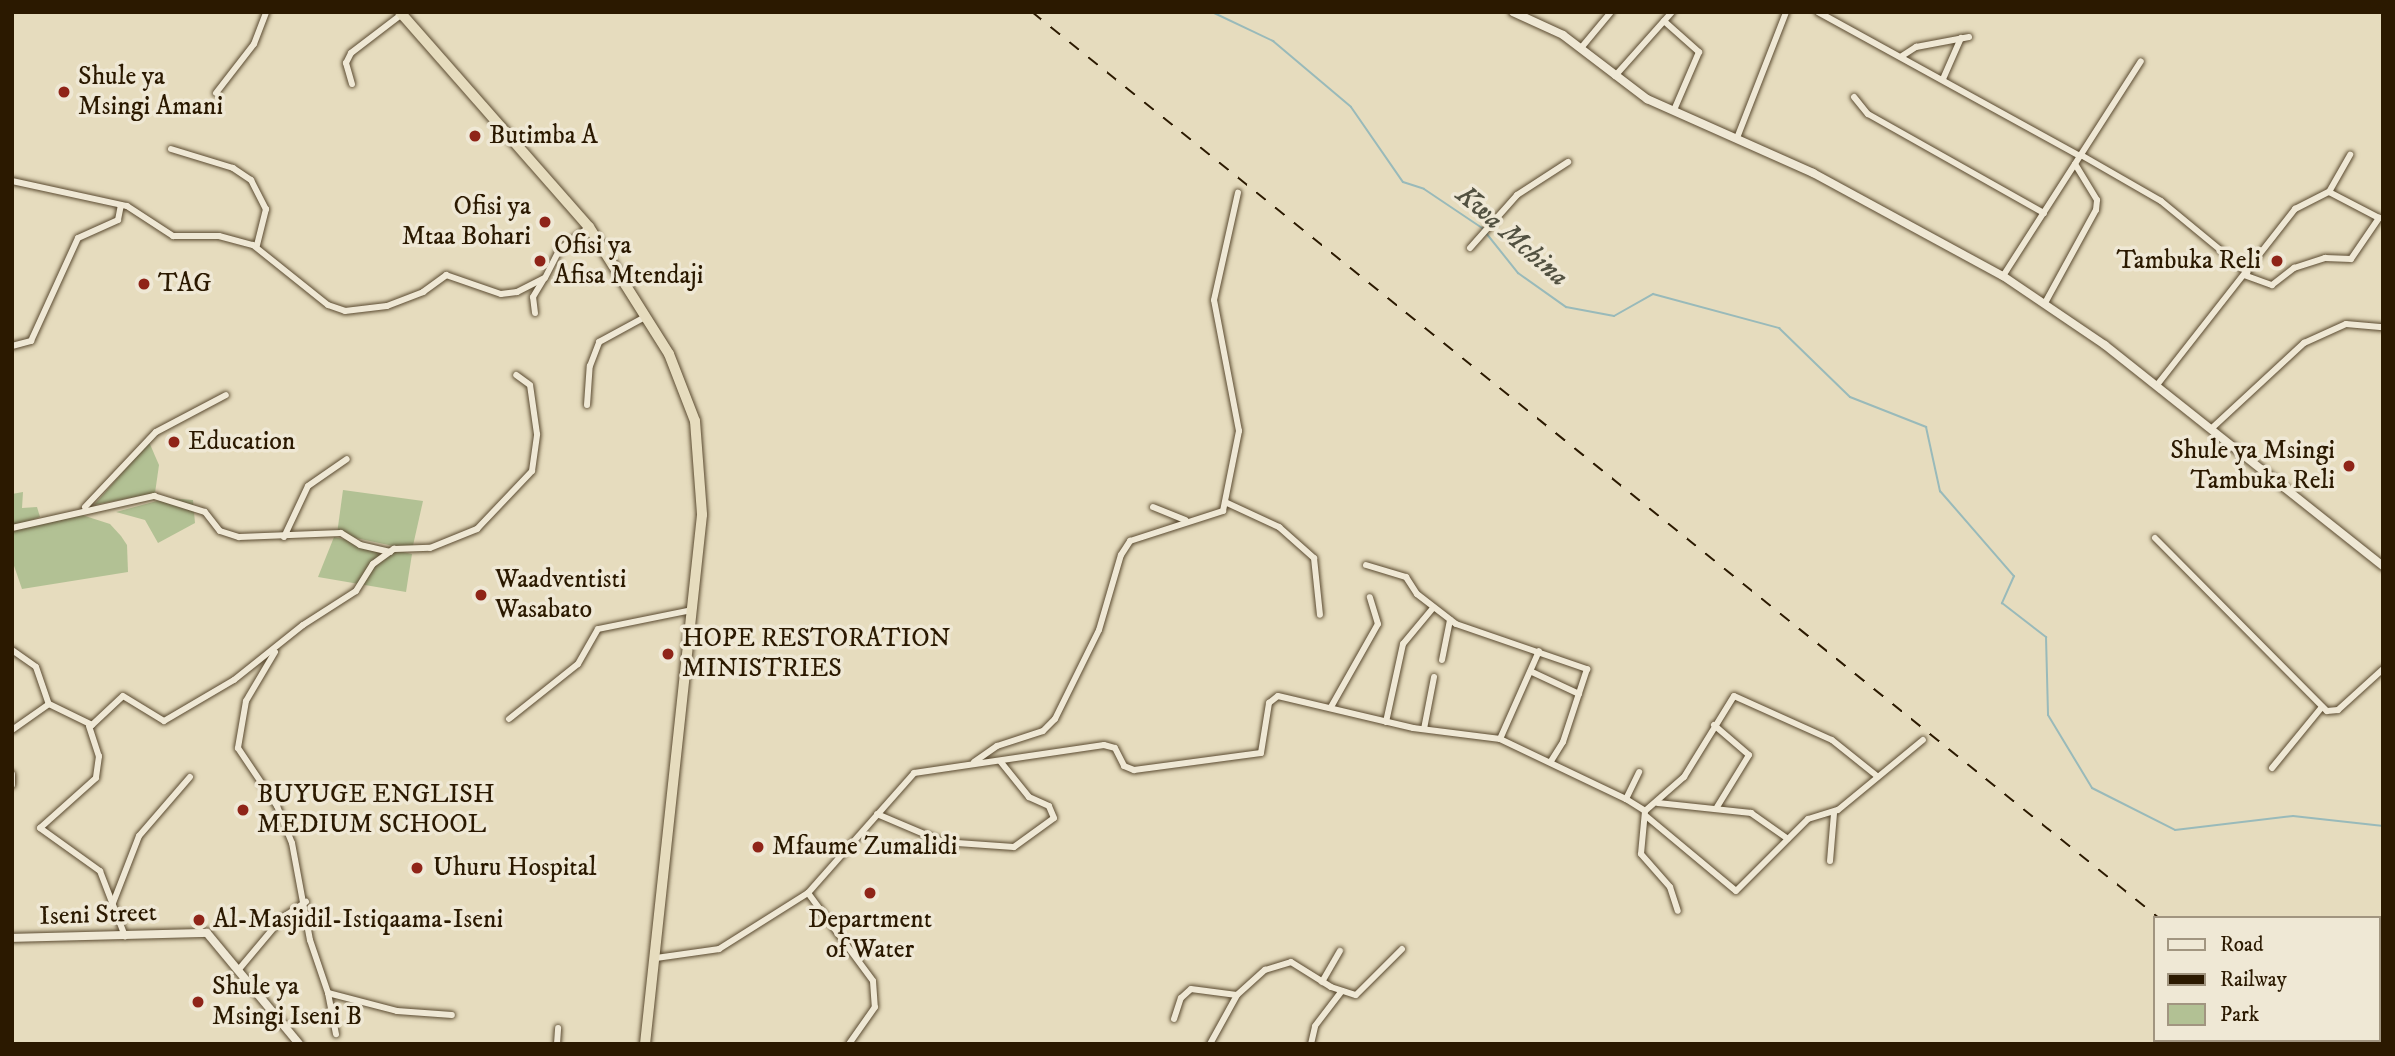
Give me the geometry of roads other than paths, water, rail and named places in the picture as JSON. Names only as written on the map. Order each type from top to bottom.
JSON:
[{"type":"highway","points":[[401,13],[589,227],[647,316],[681,379],[702,463],[692,610],[667,806],[656,958],[645,1044]]},
{"type":"street","points":[[216,93],[254,44],[266,12]]},
{"type":"street","points":[[1513,12],[1581,48],[1615,76],[1674,110],[1737,138],[2003,276],[2045,303],[2157,385],[2383,566]]},
{"type":"street","points":[[1581,48],[1611,12]]},
{"type":"street","points":[[1615,76],[1672,12]]},
{"type":"street","points":[[1737,138],[1786,12]]},
{"type":"street","points":[[1818,12],[2161,201],[2245,274],[2272,285],[2294,268],[2325,258],[2351,259],[2379,218],[2329,192]]},
{"type":"street","points":[[352,84],[346,63],[351,52],[401,13]]},
{"type":"street","points":[[1664,21],[1699,52],[1674,110]]},
{"type":"street","points":[[1902,56],[1916,47],[1965,38],[1943,79]]},
{"type":"street","points":[[2003,276],[2141,61]]},
{"type":"street","points":[[1854,97],[1868,114],[2044,213]]},
{"type":"street","points":[[171,149],[233,167],[251,180],[266,209],[257,246]]},
{"type":"street","points":[[2157,385],[2295,209],[2329,192],[2350,155]]},
{"type":"street","points":[[1470,248],[1517,195],[1568,162]]},
{"type":"street","points":[[2045,303],[2096,210],[2097,200],[2075,164]]},
{"type":"street","points":[[12,181],[121,205],[173,236],[219,236],[257,246],[328,304],[345,311],[387,306],[426,291],[446,275],[506,294],[545,278]]},
{"type":"street","points":[[972,763],[997,746],[1050,725],[1099,630],[1122,551],[1135,538],[1185,520],[1220,513],[1226,502],[1239,430],[1214,300],[1238,193]]},
{"type":"street","points":[[12,346],[31,341],[78,238],[118,219],[121,205]]},
{"type":"street","points":[[535,313],[533,297],[559,250],[589,227]]},
{"type":"street","points":[[587,405],[590,366],[602,337],[647,316]]},
{"type":"street","points":[[2211,429],[2304,343],[2346,324],[2383,327]]},
{"type":"street","points":[[12,528],[84,509],[154,496],[209,514],[226,534],[284,537],[341,533],[360,545],[390,552],[430,548],[477,529],[528,477],[537,435],[530,385],[516,375]]},
{"type":"street","points":[[84,509],[156,432],[226,395]]},
{"type":"street","points":[[284,537],[308,486],[347,460]]},
{"type":"street","points":[[1226,502],[1279,527],[1314,558],[1320,615]]},
{"type":"street","points":[[1153,507],[1185,520]]},
{"type":"street","points":[[2155,538],[2322,707],[2338,710],[2383,669]]},
{"type":"street","points":[[89,726],[123,696],[164,721],[278,648],[356,591],[373,564],[390,552]]},
{"type":"street","points":[[1366,565],[1406,577],[1433,608],[1450,620],[1587,669],[1551,761]]},
{"type":"street","points":[[1331,707],[1378,624],[1370,597]]},
{"type":"street","points":[[1386,722],[1403,644],[1433,608]]},
{"type":"street","points":[[509,719],[578,664],[598,629],[692,610]]},
{"type":"street","points":[[1442,660],[1450,620]]},
{"type":"street","points":[[278,648],[246,701],[238,748],[276,806],[299,861],[310,940],[328,993],[336,1034]]},
{"type":"street","points":[[12,650],[36,667],[49,704],[89,726],[99,756],[96,778],[40,828],[100,872],[125,936]]},
{"type":"street","points":[[1500,740],[1539,651]]},
{"type":"street","points":[[1532,672],[1579,694]]},
{"type":"street","points":[[1424,729],[1434,677]]},
{"type":"street","points":[[1678,911],[1670,887],[1641,854],[1646,813],[1689,771],[1728,699],[1738,696],[1832,740],[1877,776]]},
{"type":"street","points":[[656,958],[719,949],[808,893],[914,773],[1108,744],[1124,767],[1137,770],[1261,753],[1272,698],[1295,697],[1386,722],[1500,740],[1551,761],[1626,799],[1646,813],[1698,855],[1732,891],[1742,888],[1808,819],[1834,813],[1923,740]]},
{"type":"street","points":[[12,730],[49,704]]},
{"type":"street","points":[[2272,768],[2322,707]]},
{"type":"street","points":[[1714,725],[1749,755],[1717,807]]},
{"type":"street","points":[[877,814],[943,842],[1014,848],[1054,818],[1049,806],[1029,797],[999,761]]},
{"type":"street","points":[[1626,799],[1639,772]]},
{"type":"street","points":[[12,774],[12,785]]},
{"type":"street","points":[[113,903],[139,836],[190,777]]},
{"type":"street","points":[[1658,803],[1717,807],[1751,813],[1788,839]]},
{"type":"street","points":[[1830,861],[1834,813]]},
{"type":"street","points":[[808,893],[873,981],[875,1007],[849,1044]]},
{"type":"street","points":[[240,968],[282,918],[306,902]]},
{"type":"street","name":"Iseni Street","points":[[12,938],[207,933],[240,968],[299,1044]]},
{"type":"street","points":[[1210,1044],[1237,995],[1259,974],[1285,961],[1341,992],[1360,994],[1402,949]]},
{"type":"street","points":[[1322,982],[1340,951]]},
{"type":"street","points":[[1331,987],[1334,998]]},
{"type":"street","points":[[1174,1019],[1181,998],[1191,989],[1237,995]]},
{"type":"street","points":[[1311,1044],[1315,1026],[1341,992]]},
{"type":"street","points":[[328,993],[397,1011],[452,1015]]},
{"type":"street","points":[[557,1044],[558,1028]]},
{"type":"waterway","name":"Kwa Mchina","points":[[1212,12],[1273,41],[1351,107],[1403,182],[1424,189],[1482,228],[1518,273],[1566,307],[1614,316],[1653,294],[1779,328],[1850,397],[1926,427],[1940,491],[2014,576],[2002,603],[2046,637],[2048,715],[2092,788],[2175,830],[2293,816],[2383,826]]},
{"type":"railway","points":[[1032,12],[2157,916]]},
{"type":"railway","points":[[2366,1042],[2369,1044]]},
{"type":"place","name":"Shule ya Msingi Amani","points":[[64,92]]},
{"type":"place","name":"Butimba A","points":[[475,136]]},
{"type":"place","name":"Ofisi ya Mtaa Bohari","points":[[545,222]]},
{"type":"place","name":"Ofisi ya Afisa Mtendaji","points":[[540,261]]},
{"type":"place","name":"Tambuka Reli","points":[[2277,261]]},
{"type":"place","name":"TAG","points":[[144,284]]},
{"type":"place","name":"Education","points":[[174,442]]},
{"type":"place","name":"Shule ya Msingi Tambuka Reli","points":[[2349,466]]},
{"type":"place","name":"Waadventisti Wasabato","points":[[481,595]]},
{"type":"place","name":"HOPE RESTORATION MINISTRIES","points":[[668,654]]},
{"type":"place","name":"BUYUGE ENGLISH MEDIUM SCHOOL","points":[[243,810]]},
{"type":"place","name":"Mfaume Zumalidi","points":[[758,847]]},
{"type":"place","name":"Uhuru Hospital","points":[[417,868]]},
{"type":"place","name":"Department of Water","points":[[870,893]]},
{"type":"place","name":"Al-Masjidil-Istiqaama-Iseni","points":[[199,920]]},
{"type":"place","name":"Shule ya Msingi Iseni B","points":[[198,1002]]}]
